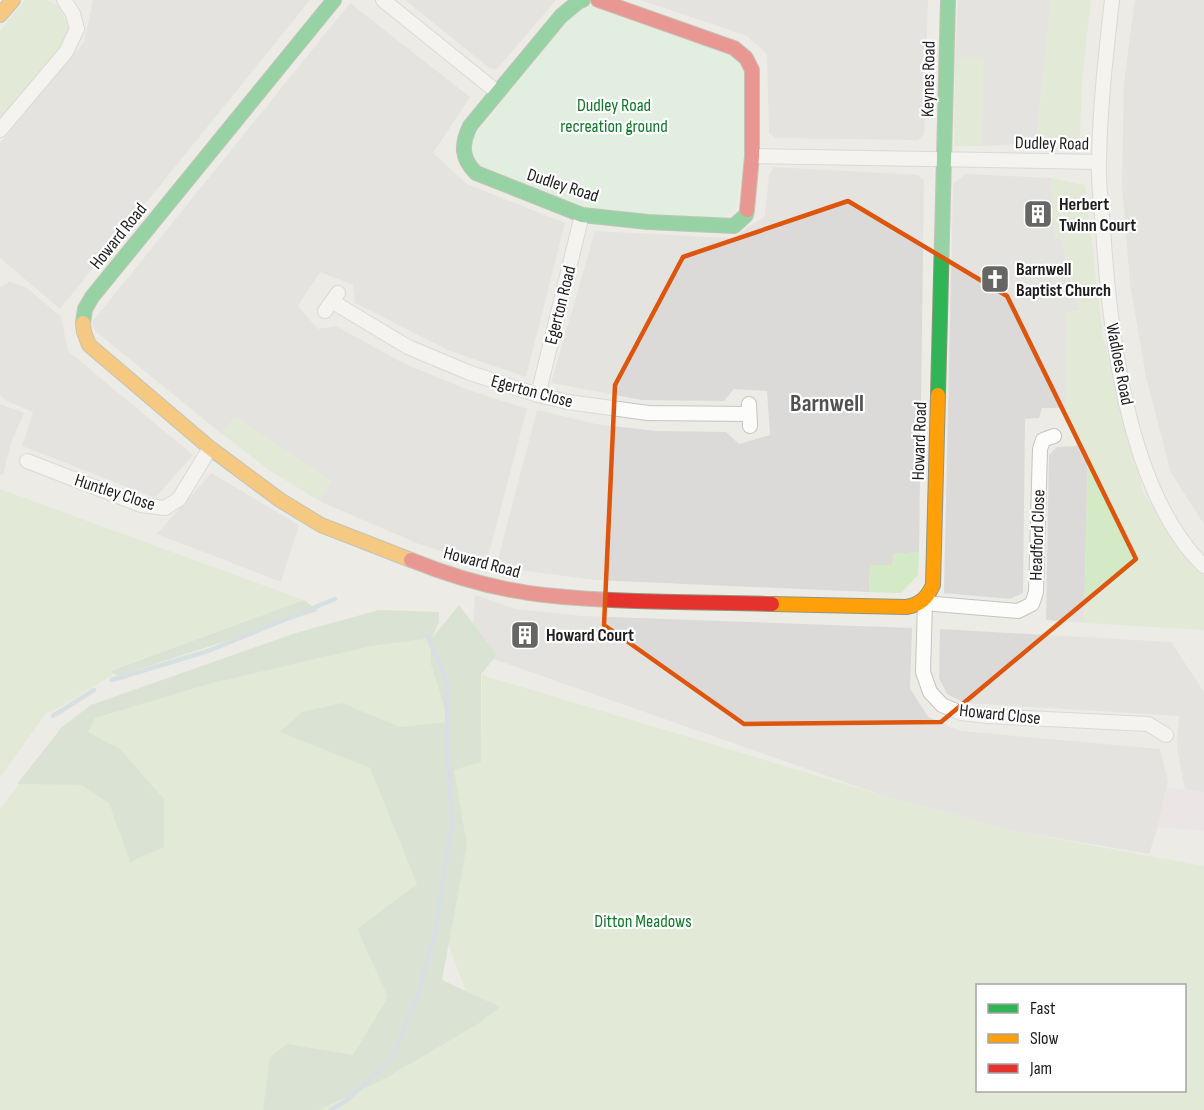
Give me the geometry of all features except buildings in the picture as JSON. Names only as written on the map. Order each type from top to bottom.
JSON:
[{"type":"street","points":[[0,15],[13,0]]},
{"type":"street","points":[[0,130],[66,52],[77,29],[73,14],[64,0]]},
{"type":"street","name":"Howard Road","points":[[334,0],[99,288],[85,308],[82,320],[83,333],[89,345],[210,448],[280,500],[321,525],[475,582],[542,595],[635,601],[906,607],[917,606],[925,601],[933,585],[944,159]]},
{"type":"street","points":[[383,0],[497,92]]},
{"type":"street","name":"Dudley Road","points":[[583,0],[561,16],[470,126],[463,140],[466,164],[476,173],[582,214],[648,222],[734,226],[746,215],[752,156],[752,70],[746,58],[734,48],[598,0]]},
{"type":"street","name":"Keynes Road","points":[[944,159],[948,0]]},
{"type":"street","name":"Wadloes Road","points":[[1112,0],[1101,93],[1099,162],[1106,291],[1125,400],[1145,466],[1159,501],[1184,544],[1204,566]]},
{"type":"street","name":"Dudley Road","points":[[752,156],[1099,162]]},
{"type":"street","name":"Egerton Road","points":[[538,395],[582,214]]},
{"type":"street","name":"Egerton Close","points":[[332,302],[408,347],[470,373],[538,395],[568,402],[648,413],[749,414]]},
{"type":"street","name":"Headford Close","points":[[925,601],[935,604],[1018,611],[1032,604],[1036,592],[1040,448],[1043,440],[1054,436]]},
{"type":"street","name":"Huntley Close","points":[[27,461],[141,505],[165,508],[179,499],[210,448]]},
{"type":"street","name":"Howard Close","points":[[925,601],[923,672],[930,692],[942,705],[961,713],[988,716],[1148,724],[1166,735]]},
{"type":"highlighted area","points":[[848,201],[1007,296],[1136,559],[941,722],[744,724],[604,625],[615,385],[683,257]]},
{"type":"shaded area","points":[[93,0],[310,0],[60,309],[0,258],[0,143],[84,42]]},
{"type":"shaded area","points":[[405,0],[556,0],[497,69],[489,68]]},
{"type":"shaded area","points":[[641,0],[928,0],[924,134],[918,140],[776,138],[769,133],[767,54],[747,36]]},
{"type":"shaded area","points":[[958,0],[1051,0],[1036,143],[982,146],[983,58],[955,57]]},
{"type":"shaded area","points":[[1135,0],[1204,0],[1204,524],[1171,473],[1146,377],[1130,284],[1122,185],[1124,82]]},
{"type":"shaded area","points":[[350,3],[470,97],[433,153],[467,184],[565,223],[526,377],[450,351],[355,303],[353,285],[320,272],[298,306],[318,329],[336,326],[405,364],[469,390],[527,409],[486,564],[421,545],[319,501],[331,481],[235,417],[222,434],[95,331],[92,322]]},
{"type":"shaded area","points":[[774,167],[918,175],[924,180],[919,552],[894,554],[892,565],[870,565],[869,592],[595,580],[496,567],[537,410],[596,424],[656,431],[726,432],[739,444],[770,435],[767,391],[734,389],[724,401],[642,400],[551,383],[595,231],[732,238],[765,216],[769,175]]},
{"type":"shaded area","points":[[965,174],[1051,178],[1055,237],[1060,236],[1080,311],[1067,312],[1066,408],[1042,408],[1039,418],[1025,419],[1023,593],[1010,599],[944,593],[953,184]]},
{"type":"shaded area","points":[[9,282],[26,287],[61,317],[68,351],[193,455],[155,498],[22,446],[33,412],[5,400],[0,395],[0,287]]},
{"type":"shaded area","points":[[0,404],[24,413],[11,443],[3,475],[0,474]]},
{"type":"shaded area","points":[[1057,447],[1088,448],[1084,623],[1046,620],[1049,455]]},
{"type":"shaded area","points":[[211,473],[299,525],[281,582],[157,534]]},
{"type":"shaded area","points":[[475,595],[516,609],[582,616],[912,628],[910,688],[928,717],[961,731],[1160,749],[1168,781],[1158,827],[1149,854],[1009,830],[881,795],[471,651]]},
{"type":"shaded area","points":[[940,629],[1171,642],[1204,692],[1204,792],[1185,790],[1177,747],[1179,716],[965,703],[947,694],[939,678]]},
{"type":"shaded area","points":[[1167,787],[1204,792],[1204,831],[1158,827]]},
{"type":"green space","points":[[25,0],[47,0],[58,6],[69,26],[68,40],[0,123],[0,31]]},
{"type":"green space","points":[[1051,0],[1091,0],[1082,81],[1080,137],[1059,145],[1036,143]]},
{"type":"green space","name":"Dudley Road recreation ground","points":[[588,6],[737,58],[745,68],[744,139],[738,192],[734,209],[716,221],[587,208],[493,176],[471,161],[469,146],[479,129],[571,15]]},
{"type":"green space","points":[[955,57],[983,57],[982,146],[954,146]]},
{"type":"green space","points":[[1051,178],[1085,185],[1103,337],[1144,494],[1195,567],[1204,574],[1204,630],[1084,623],[1088,449],[1077,446],[1066,408],[1067,312],[1080,311],[1060,236],[1055,237]]},
{"type":"green space","points":[[235,417],[331,481],[319,501],[269,470],[222,434]]},
{"type":"green space","points":[[0,489],[304,600],[111,670],[114,674],[50,713],[48,711],[0,777]]},
{"type":"green space","points":[[919,552],[918,575],[901,593],[869,592],[870,565],[892,565],[894,554]]},
{"type":"green space","points":[[304,600],[318,611],[118,676],[110,671]]},
{"type":"green space","points":[[459,605],[497,655],[481,674],[481,762],[454,770],[467,845],[442,980],[500,1007],[478,1024],[386,1078],[319,1110],[263,1110],[270,1057],[287,1044],[353,1055],[388,997],[357,929],[417,884],[370,768],[280,732],[302,712],[342,703],[400,727],[449,722],[431,665],[431,638],[371,646],[212,683],[95,718],[88,732],[120,749],[164,799],[164,847],[130,862],[109,803],[81,785],[17,784],[62,727],[91,705],[296,633],[379,610],[439,612],[439,622],[432,638]]},
{"type":"green space","name":"Ditton Meadows","points":[[379,610],[439,612],[431,639],[431,665],[449,722],[481,762],[482,675],[881,795],[1009,830],[1204,866],[1204,1110],[0,1110],[0,809],[62,727],[91,705],[296,633]],"holes":[[[445,936],[478,1024],[387,1077]]]},
{"type":"waterway","points":[[112,680],[208,651],[335,599]]},
{"type":"waterway","points":[[331,1110],[346,1101],[392,1058],[418,994],[435,933],[452,822],[447,750],[447,682],[427,635]]},
{"type":"waterway","points":[[53,716],[94,690]]},
{"type":"traffic: fast","points":[[83,323],[85,309],[92,297],[334,0]]},
{"type":"traffic: fast","points":[[583,0],[561,16],[470,126],[464,145],[467,162],[476,173],[582,215],[648,222],[734,226],[746,215],[747,210]]},
{"type":"traffic: fast","points":[[938,395],[948,0]]},
{"type":"traffic: slow","points":[[0,15],[13,0]]},
{"type":"traffic: slow","points":[[83,323],[89,345],[210,448],[280,500],[321,525],[411,560]]},
{"type":"traffic: slow","points":[[772,604],[906,607],[915,605],[926,597],[933,585],[938,395]]},
{"type":"traffic: jam","points":[[598,0],[734,48],[746,58],[752,70],[752,156],[747,210]]},
{"type":"traffic: jam","points":[[411,560],[476,582],[544,595],[629,601],[772,604]]},
{"type":"place","name":"Herbert Twinn Court","points":[[1038,214]]},
{"type":"place","name":"Barnwell Baptist Church","points":[[995,279]]},
{"type":"place","name":"Howard Court","points":[[525,635]]},
{"type":"district","name":"Barnwell","points":[[827,403]]}]
